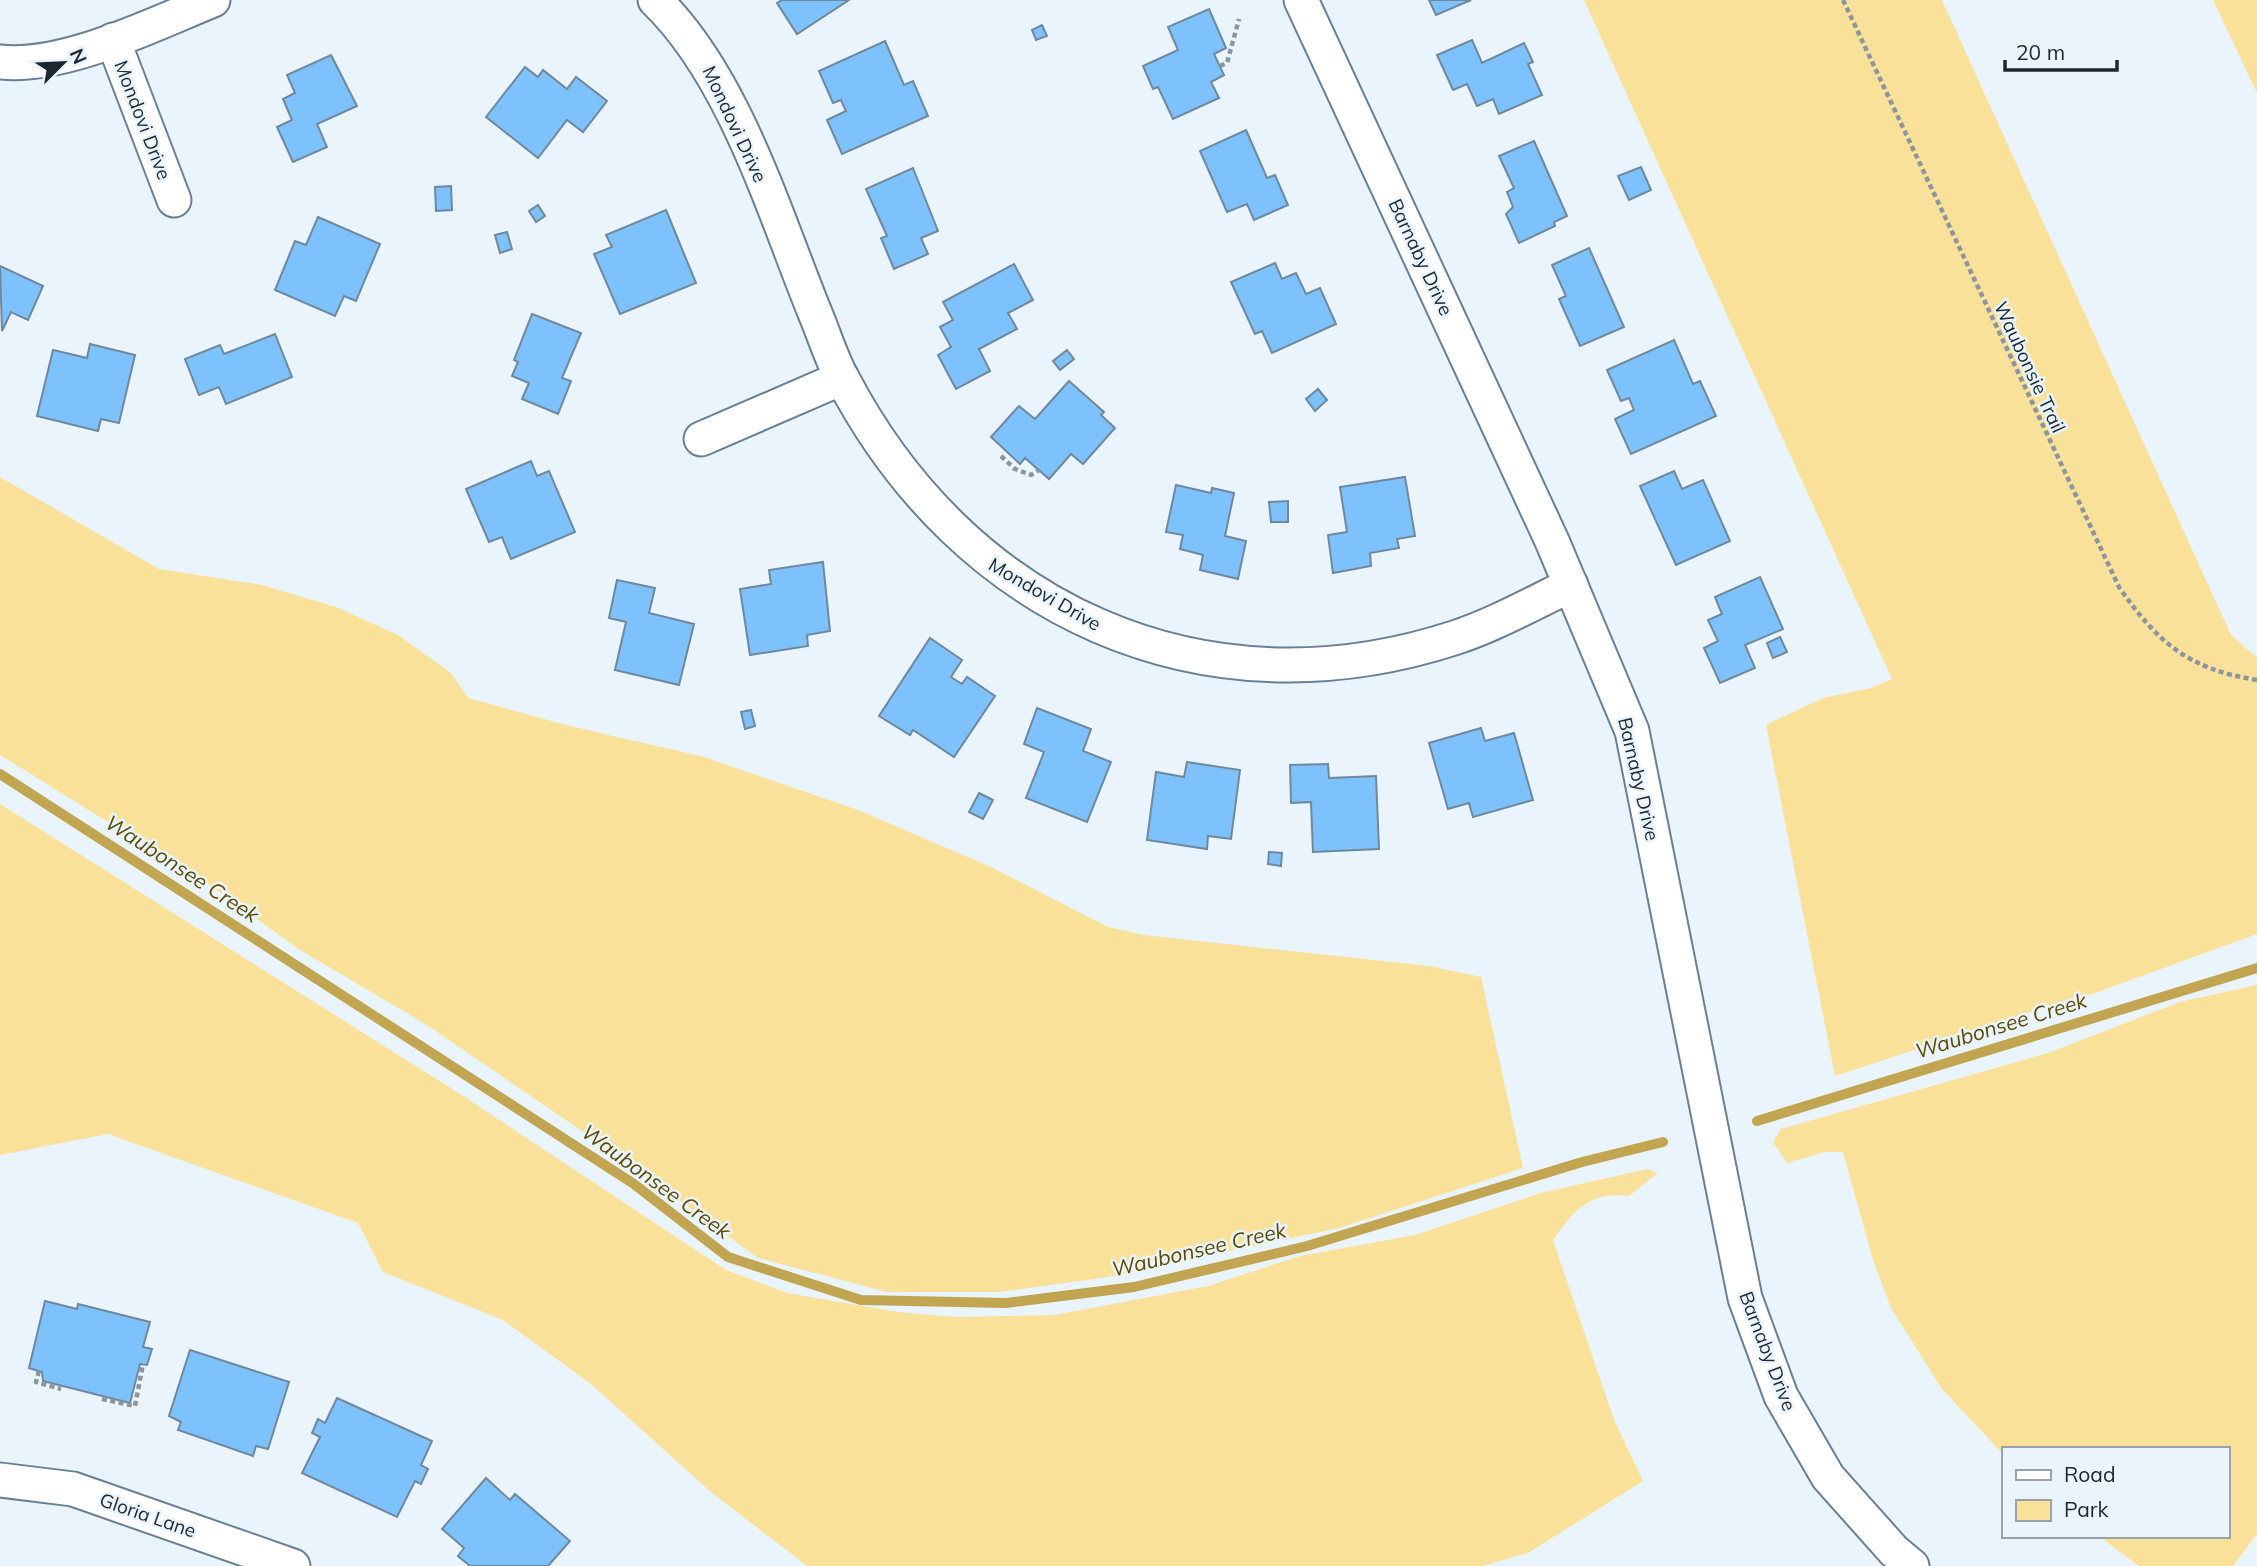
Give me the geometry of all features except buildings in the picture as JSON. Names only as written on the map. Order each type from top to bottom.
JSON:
[{"type":"street","name":"Mondovi Drive","points":[[0,62],[44,61],[113,40],[214,0]]},
{"type":"street","name":"Mondovi Drive","points":[[655,0],[674,19],[705,59],[754,163],[842,378],[901,475],[943,522],[983,557],[1038,594],[1085,622],[1133,641],[1197,658],[1296,666],[1361,659],[1456,638],[1571,585]]},
{"type":"street","name":"Barnaby Drive","points":[[1301,0],[1571,585],[1632,731],[1745,1298],[1781,1396],[1828,1477],[1895,1561]]},
{"type":"street","name":"Mondovi Drive","points":[[113,40],[173,200]]},
{"type":"street","points":[[701,439],[842,378]]},
{"type":"street","name":"Gloria Lane","points":[[0,1480],[73,1489],[293,1566]]},
{"type":"path","name":"Waubonsie Trail","points":[[1843,0],[2119,587],[2161,642],[2188,659],[2227,675],[2257,680]]},
{"type":"path","points":[[1220,66],[1227,63],[1239,19]]},
{"type":"path","points":[[1001,456],[1015,469],[1031,475],[1039,470]]},
{"type":"path","points":[[102,1399],[135,1406],[143,1364]]},
{"type":"path","points":[[39,1371],[36,1382],[61,1389]]},
{"type":"green space","points":[[1584,0],[1942,0],[2231,635],[2257,658],[2257,934],[2084,997],[2079,996],[1835,1076],[1766,725],[1823,698],[1871,688],[1892,679]]},
{"type":"green space","points":[[2213,0],[2257,0],[2257,93]]},
{"type":"green space","points":[[0,477],[159,569],[262,585],[336,607],[398,635],[451,673],[468,698],[566,725],[704,757],[858,810],[991,867],[1108,927],[1144,935],[1429,966],[1481,977],[1523,1168],[1339,1228],[1108,1277],[999,1292],[887,1292],[758,1258],[623,1159],[427,1025],[300,950],[214,888],[0,755]]},
{"type":"green space","points":[[0,804],[457,1092],[726,1270],[787,1293],[898,1312],[955,1317],[1055,1315],[1208,1286],[1300,1256],[1415,1235],[1541,1193],[1647,1169],[1658,1173],[1629,1196],[1604,1197],[1584,1205],[1553,1240],[1614,1420],[1643,1481],[1528,1553],[1482,1566],[807,1566],[711,1492],[591,1384],[503,1320],[383,1272],[358,1223],[108,1134],[0,1155]]},
{"type":"green space","points":[[2257,985],[2257,1534],[2233,1566],[2139,1566],[2102,1538],[2229,1538],[2229,1447],[2002,1447],[2002,1453],[1942,1389],[1891,1308],[1873,1260],[1843,1152],[1825,1152],[1787,1163],[1773,1142],[1781,1129],[2048,1053],[2180,1002]]},
{"type":"waterway","name":"Waubonsee Creek","points":[[0,774],[634,1184],[728,1257],[861,1300],[1006,1303],[1134,1287],[1307,1246],[1582,1162],[1663,1142]]},
{"type":"waterway","name":"Waubonsee Creek","points":[[1757,1121],[2257,968]]}]
